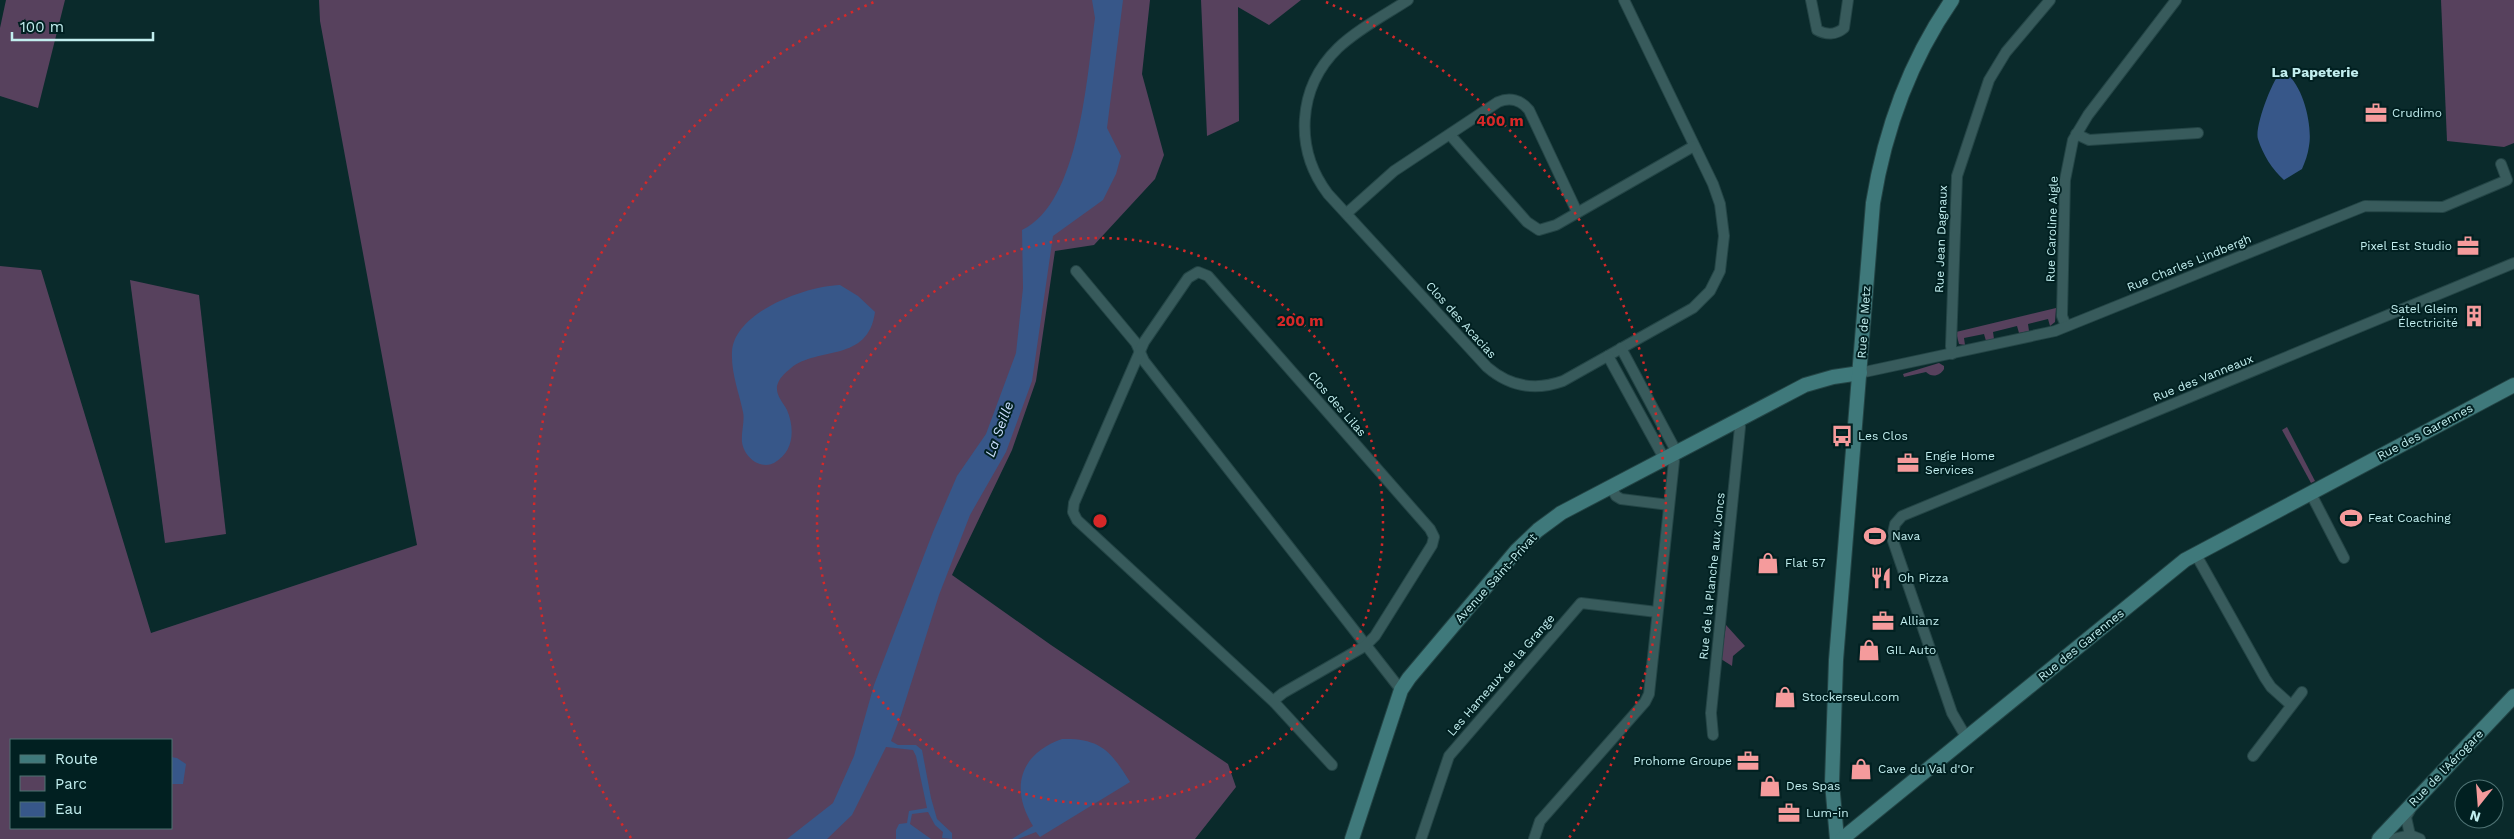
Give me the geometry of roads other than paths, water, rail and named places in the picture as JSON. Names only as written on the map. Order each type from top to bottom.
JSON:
[{"type":"street","name":"Clos des Acacias","points":[[1408,0],[1340,46],[1317,75],[1308,98],[1304,124],[1310,162],[1320,184],[1487,368],[1503,379],[1529,387],[1548,386],[1563,381],[1702,300],[1713,287],[1720,271],[1724,236],[1720,204],[1713,184],[1624,0]]},
{"type":"street","points":[[1811,0],[1817,30],[1824,34],[1838,33],[1844,28],[1848,0]]},
{"type":"street","name":"Rue de Metz","points":[[1830,839],[1825,781],[1826,752],[1836,660],[1874,203],[1885,141],[1914,65],[1952,0]]},
{"type":"street","name":"Rue Jean Dagnaux","points":[[1952,354],[1957,176],[1989,80],[2006,52],[2050,0]]},
{"type":"street","name":"Rue Caroline Aigle","points":[[2066,326],[2062,316],[2065,180],[2072,140],[2088,114],[2176,0]]},
{"type":"street","points":[[1347,213],[1394,172],[1451,136],[1498,102],[1511,99],[1523,103],[1529,110],[1577,212]]},
{"type":"street","points":[[2076,134],[2089,140],[2198,133]]},
{"type":"street","points":[[1451,136],[1534,228],[1548,228],[1694,146]]},
{"type":"street","name":"Rue Charles Lindbergh","points":[[1860,374],[2055,330],[2365,206],[2443,207],[2507,180],[2501,164]]},
{"type":"street","name":"Rue des Vanneaux","points":[[1966,737],[1952,713],[1892,538],[1895,524],[1902,516],[2514,263]]},
{"type":"street","points":[[1076,271],[1136,343],[1139,352],[1401,690]]},
{"type":"street","name":"Clos des Lilas","points":[[1273,701],[1283,693],[1366,646],[1375,636],[1432,545],[1434,537],[1430,529],[1208,276],[1198,272],[1188,278],[1144,342],[1074,503],[1074,516],[1273,701],[1332,765]]},
{"type":"street","points":[[1622,348],[1670,454]]},
{"type":"street","points":[[1534,839],[1540,821],[1645,702],[1649,694],[1674,461],[1608,356]]},
{"type":"street","name":"Avenue Saint-Privat","points":[[1352,839],[1401,690],[1409,678],[1527,540],[1561,513],[1670,454],[1805,385],[1833,376],[1860,374]]},
{"type":"street","name":"Rue des Garennes","points":[[1842,839],[2175,567],[2196,553],[2514,385]]},
{"type":"street","name":"Rue de la Planche aux Joncs","points":[[1713,735],[1711,713],[1740,428],[1738,420]]},
{"type":"street","points":[[1611,487],[1616,496],[1621,499],[1669,505]]},
{"type":"street","points":[[2310,492],[2344,558]]},
{"type":"street","points":[[2196,553],[2265,678],[2271,687],[2291,705]]},
{"type":"street","name":"Les Hameaux de la Grange","points":[[1421,839],[1449,756],[1581,603],[1657,612]]},
{"type":"street","name":"Rue de Metz","points":[[1836,660],[1832,783],[1837,839]]},
{"type":"street","points":[[2253,756],[2302,692]]},
{"type":"street","name":"Rue de l'Aérogare","points":[[2379,839],[2514,696]]},
{"type":"street","name":"Rue des Garennes","points":[[1856,839],[1894,798]]},
{"type":"street","points":[[2394,839],[2415,837],[2406,817],[2417,798]]},
{"type":"water","name":"La Seille","points":[[1092,0],[1123,0],[1107,128],[1121,156],[1116,174],[1103,200],[1053,236],[1032,381],[1006,452],[970,515],[939,595],[891,741],[898,745],[916,745],[922,750],[937,819],[952,833],[952,839],[942,838],[943,832],[935,825],[928,812],[912,814],[910,824],[931,839],[896,839],[896,830],[899,824],[907,823],[909,811],[927,808],[916,756],[913,750],[886,747],[852,815],[827,839],[787,839],[833,803],[854,756],[874,685],[933,532],[957,476],[986,434],[1016,353],[1023,288],[1022,230],[1041,215],[1057,193],[1068,166],[1084,103],[1095,18]]},
{"type":"water","points":[[2282,71],[2289,76],[2300,93],[2307,115],[2310,137],[2308,152],[2302,169],[2284,180],[2265,156],[2258,139],[2261,114],[2269,92]]},
{"type":"water","points":[[840,285],[858,296],[875,312],[870,328],[863,339],[852,346],[802,361],[783,376],[778,383],[777,390],[790,417],[791,440],[786,453],[774,463],[763,465],[758,463],[749,457],[742,442],[743,415],[732,360],[736,338],[745,325],[758,313],[774,304],[809,290]]},
{"type":"water","points":[[1062,739],[1086,741],[1103,748],[1117,762],[1130,782],[1040,837],[1036,832],[1018,839],[1012,839],[1033,826],[1022,799],[1021,786],[1023,774],[1028,763],[1047,746]]},
{"type":"water","points":[[172,757],[186,764],[183,784],[172,784]]},
{"type":"place","name":"Crudimo","points":[[2376,113]]},
{"type":"place","name":"Pixel Est Studio","points":[[2468,246]]},
{"type":"place","name":"Satel Gleim Électricité","points":[[2474,316]]},
{"type":"place","name":"Les Clos","points":[[1842,436]]},
{"type":"place","name":"Engie Home Services","points":[[1908,463]]},
{"type":"place","name":"Feat Coaching","points":[[2351,518]]},
{"type":"place","name":"Nava","points":[[1875,536]]},
{"type":"place","name":"Flat 57","points":[[1768,563]]},
{"type":"place","name":"Oh Pizza","points":[[1881,578]]},
{"type":"place","name":"Allianz","points":[[1883,621]]},
{"type":"place","name":"GIL Auto","points":[[1869,650]]},
{"type":"place","name":"Stockerseul.com","points":[[1785,697]]},
{"type":"place","name":"Prohome Groupe","points":[[1748,761]]},
{"type":"place","name":"Cave du Val d'Or","points":[[1861,769]]},
{"type":"place","name":"Des Spas","points":[[1770,786]]},
{"type":"place","name":"Lum-in","points":[[1789,813]]},
{"type":"district","name":"La Papeterie","points":[[2315,72]]}]
